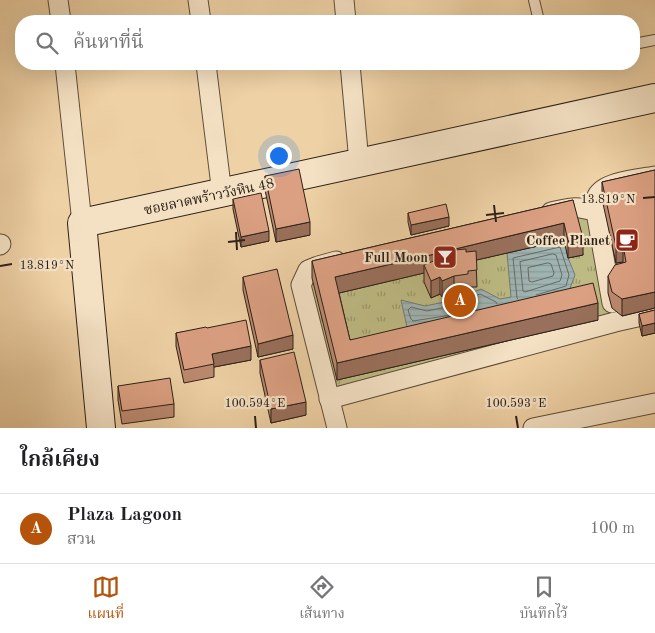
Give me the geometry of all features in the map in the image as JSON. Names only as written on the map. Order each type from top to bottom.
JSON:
[{"type":"street","points":[[58,0],[59,15]]},
{"type":"street","points":[[198,0],[200,15]]},
{"type":"street","points":[[344,0],[345,15]]},
{"type":"street","points":[[66,70],[101,428]]},
{"type":"street","points":[[207,70],[222,194]]},
{"type":"street","points":[[351,70],[359,162]]},
{"type":"street","name":"ซอยลาดพร้าววังหิน 48","points":[[82,223],[222,194],[359,162],[655,98]]},
{"type":"street","points":[[615,322],[596,212],[596,198],[601,190],[610,185],[655,176]]},
{"type":"street","points":[[539,215],[578,207],[596,212]]},
{"type":"street","points":[[337,428],[301,285],[308,270],[356,257]]},
{"type":"street","points":[[330,398],[655,313]]},
{"type":"street","points":[[533,428],[655,403]]},
{"type":"lane","points":[[534,0],[538,15]]},
{"type":"lane","points":[[640,43],[655,40]]},
{"type":"green space","points":[[602,199],[616,263],[623,262],[626,279],[622,316],[339,390],[330,382],[307,269]]},
{"type":"water","points":[[564,240],[568,258],[575,275],[569,291],[407,327],[401,300],[425,306],[449,301],[481,289],[500,299],[511,297],[507,253]]},
{"type":"building","points":[[299,169],[310,222],[276,229],[265,176]]},
{"type":"building","points":[[655,170],[655,292],[622,299],[612,292],[608,276],[615,265],[626,262],[623,245],[616,246],[602,182]]},
{"type":"building","points":[[261,193],[269,231],[241,237],[233,199]]},
{"type":"building","points":[[573,200],[583,238],[568,241],[564,223],[455,249],[466,249],[466,252],[476,251],[477,270],[468,271],[468,274],[454,276],[442,281],[440,277],[431,281],[424,265],[436,260],[435,254],[335,277],[350,340],[593,283],[598,303],[337,363],[312,261]]},
{"type":"building","points":[[446,204],[449,217],[411,225],[408,213]]},
{"type":"building","points":[[277,269],[293,335],[258,344],[243,277]]},
{"type":"building","points":[[655,310],[655,323],[642,326],[639,314]]},
{"type":"building","points":[[246,320],[251,346],[212,354],[214,364],[184,370],[176,333]]},
{"type":"building","points":[[294,352],[306,402],[271,409],[260,360]]},
{"type":"building","points":[[170,378],[174,404],[122,411],[118,386]]},
{"type":"place","name":"Coffee Planet","points":[[627,240]]},
{"type":"place","name":"Full Moon","points":[[445,257]]},
{"type":"place","name":"Plaza Lagoon","points":[[460,301]]}]
